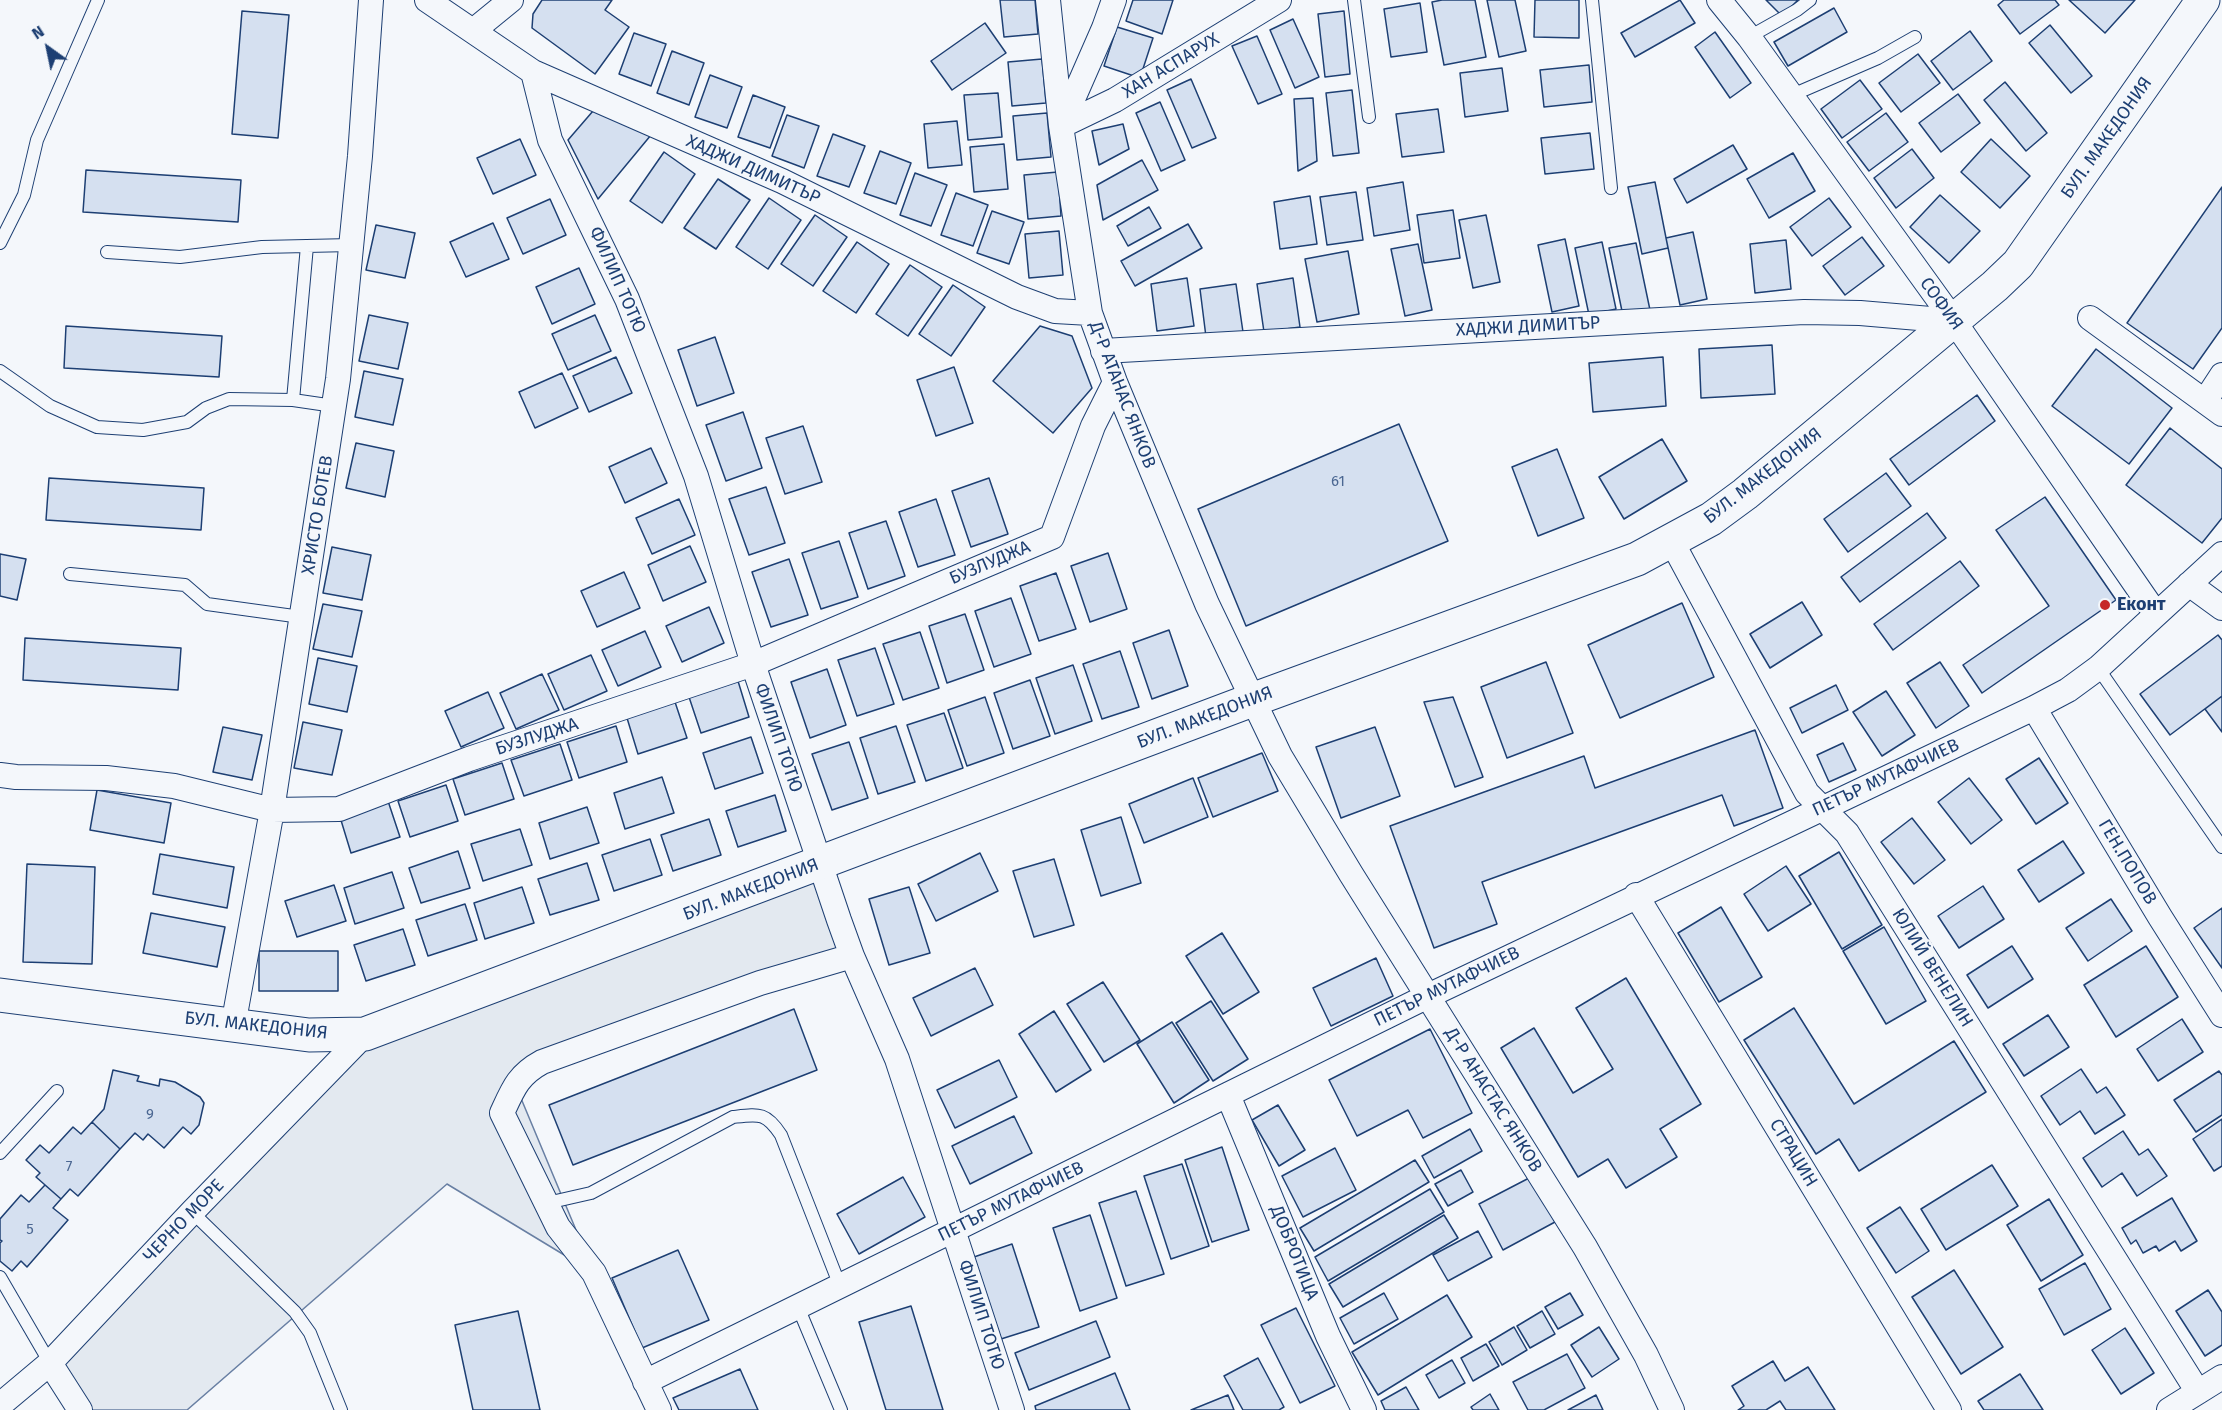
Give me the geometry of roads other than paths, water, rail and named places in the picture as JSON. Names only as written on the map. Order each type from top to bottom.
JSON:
[{"type":"street","name":"ХРИСТО БОТЕВ","points":[[233,1026],[272,810],[334,406],[360,156],[371,0]]},
{"type":"street","name":"ХАДЖИ ДИМИТЪР","points":[[427,0],[533,72],[782,181],[1017,297],[1055,311],[1090,314]]},
{"type":"street","points":[[473,31],[511,0]]},
{"type":"street","name":"Д-Р АТАНАС ЯНКОВ","points":[[1048,0],[1061,126],[1090,314],[1115,382],[1207,604],[1252,700]]},
{"type":"street","points":[[1061,126],[1114,0]]},
{"type":"street","name":"ХАН АСПАРУХ","points":[[1061,126],[1115,100],[1279,0]]},
{"type":"street","name":"СОФИЯ","points":[[1719,0],[1749,37],[1954,321],[2156,614]]},
{"type":"street","name":"БУЛ. МАКЕДОНИЯ","points":[[0,995],[309,1035],[365,1034],[1252,700],[1636,559],[1672,542],[1711,519],[1745,494],[1954,321],[2018,264],[2203,0]]},
{"type":"street","name":"ФИЛИП ТОТЮ","points":[[533,72],[550,140],[627,299],[696,476],[753,664],[852,956],[897,1059],[1012,1410]]},
{"type":"street","name":"ХАДЖИ ДИМИТЪР","points":[[1103,351],[1804,312],[1860,313],[1954,321]]},
{"type":"street","points":[[2090,318],[2213,408],[2222,375]]},
{"type":"street","name":"БУЗЛУДЖА","points":[[0,775],[106,778],[163,785],[272,810],[339,809],[469,759],[753,664],[1052,537],[1093,426],[1115,382]]},
{"type":"street","name":"ЮЛИЙ ВЕНЕЛИН","points":[[1672,542],[1807,793],[1847,833],[2198,1392]]},
{"type":"street","name":"ПЕТЪР МУТАФЧИЕВ","points":[[645,1382],[1636,895],[2034,708],[2068,690],[2098,668],[2222,554]]},
{"type":"street","points":[[2189,584],[2222,608]]},
{"type":"street","name":"Д-Р АНАСТАС ЯНКОВ","points":[[1252,700],[1286,766],[1617,1300],[1672,1410]]},
{"type":"street","name":"ГЕН.ПОПОВ","points":[[2034,708],[2222,1015]]},
{"type":"street","name":"СТРАЦИН","points":[[1636,895],[1949,1410]]},
{"type":"street","points":[[659,1410],[594,1273],[558,1227],[502,1113],[515,1084],[526,1070],[542,1062],[760,983],[852,956]]},
{"type":"street","name":"ЧЕРНО МОРЕ","points":[[0,1405],[50,1363],[192,1212],[365,1034]]},
{"type":"street","name":"ДОБРОТИЦА","points":[[1228,1095],[1328,1336],[1364,1410]]},
{"type":"street","points":[[50,1363],[80,1410]]},
{"type":"street","points":[[2169,1410],[2222,1377]]},
{"type":"lane","points":[[0,243],[24,195],[37,140],[98,0]]},
{"type":"lane","points":[[1354,0],[1369,117]]},
{"type":"lane","points":[[1592,0],[1611,188]]},
{"type":"lane","points":[[1749,37],[1797,10],[1810,0]]},
{"type":"lane","points":[[1790,96],[1878,58],[1915,37]]},
{"type":"lane","points":[[107,252],[180,257],[262,247],[351,245]]},
{"type":"lane","points":[[293,400],[307,246]]},
{"type":"lane","points":[[0,371],[50,406],[97,427],[143,430],[187,422],[206,408],[229,399],[293,400],[334,406]]},
{"type":"lane","points":[[69,574],[185,585],[207,604],[301,617]]},
{"type":"lane","points":[[2098,668],[2222,847]]},
{"type":"lane","points":[[0,1154],[57,1091]]},
{"type":"lane","points":[[547,1203],[591,1192],[733,1117],[755,1114],[771,1120],[782,1136],[840,1286]]},
{"type":"lane","points":[[192,1212],[295,1312],[310,1333],[341,1410]]},
{"type":"lane","points":[[0,1277],[50,1363]]},
{"type":"lane","points":[[798,1307],[841,1410]]},
{"type":"place","name":"Еконт","points":[[2105,605]]}]
